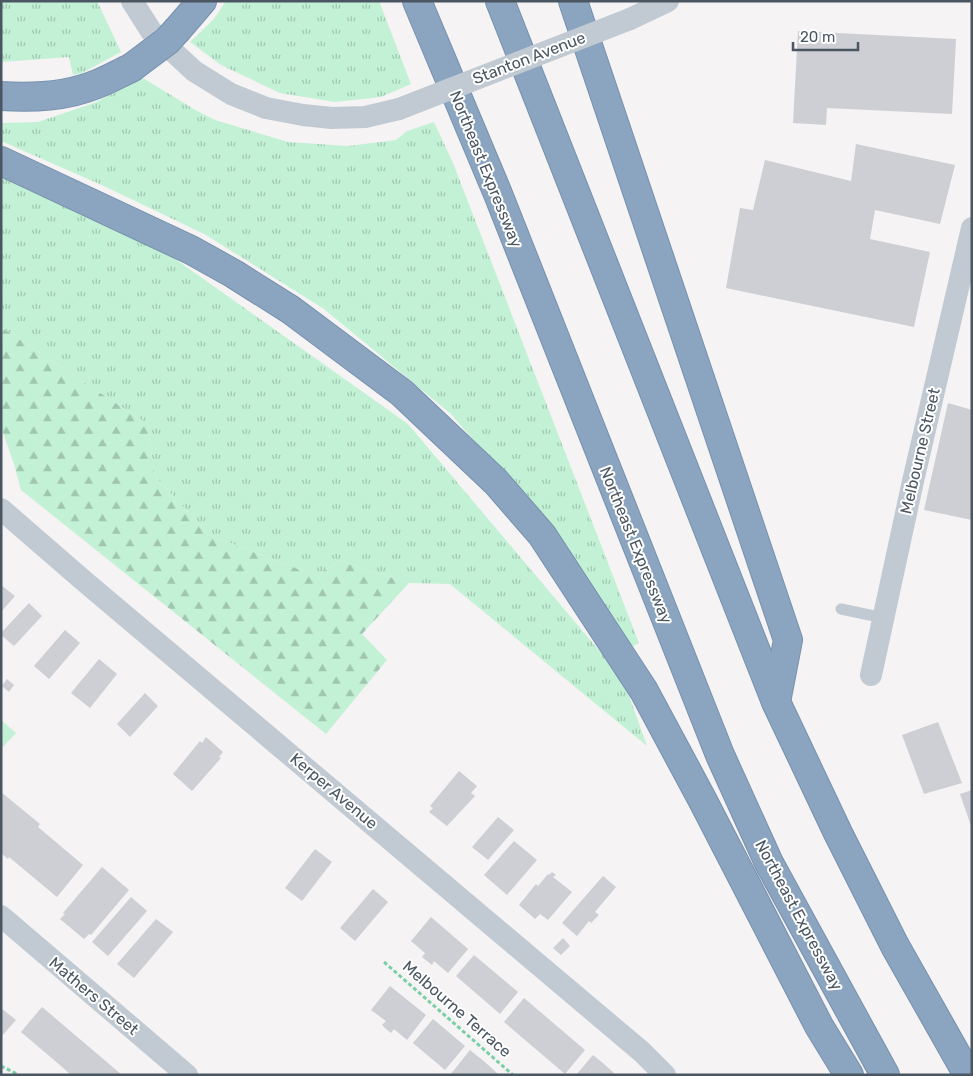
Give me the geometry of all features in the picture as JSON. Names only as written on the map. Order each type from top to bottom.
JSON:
[{"type":"highway","points":[[1,96],[42,96],[69,93],[96,85],[131,68],[167,41],[202,1]]},
{"type":"highway","name":"Northeast Expressway","points":[[417,1],[498,194],[720,755],[769,863],[885,1075]]},
{"type":"highway","points":[[500,1],[776,702],[838,833],[895,946],[968,1075]]},
{"type":"highway","points":[[573,1],[788,640],[776,702]]},
{"type":"highway","points":[[1,161],[191,250],[234,274],[291,310],[402,393],[496,482],[542,535],[644,691],[703,800],[819,1026],[849,1075]]},
{"type":"street","name":"Stanton Avenue","points":[[132,1],[151,31],[194,71],[231,94],[266,108],[332,118],[364,117],[399,109],[630,18],[668,1]]},
{"type":"street","name":"Melbourne Street","points":[[871,675],[913,480],[970,245]]},
{"type":"street","name":"Kerper Avenue","points":[[1,510],[380,829],[642,1052],[665,1075]]},
{"type":"street","name":"Mathers Street","points":[[1,916],[187,1075]]},
{"type":"lane","points":[[841,609],[884,618]]},
{"type":"path","name":"Melbourne Terrace","points":[[384,962],[513,1075]]},
{"type":"path","points":[[1,1066],[19,1075]]},
{"type":"green space","points":[[1,1],[97,1],[121,52],[82,73],[73,75],[69,57],[1,62]]},
{"type":"green space","points":[[226,1],[379,1],[411,84],[381,97],[335,102],[280,93],[221,65],[190,42],[213,20]]},
{"type":"green space","points":[[143,78],[215,120],[288,142],[348,146],[396,140],[407,131],[434,122],[453,163],[639,643],[631,647],[571,554],[451,414],[324,309],[206,235],[104,186],[1,141],[1,123],[38,122],[94,103]]},
{"type":"green space","points":[[1,177],[171,256],[408,424],[623,679],[647,746],[450,584],[409,583],[339,561],[316,576],[209,535],[155,476],[147,424],[1,327]]},
{"type":"green space","points":[[1,327],[147,424],[155,476],[209,535],[316,576],[339,561],[409,583],[362,634],[387,660],[326,734],[21,490],[1,427]]},
{"type":"green space","points":[[1,720],[16,733],[1,749]]},
{"type":"building","points":[[798,31],[956,39],[952,114],[827,108],[826,125],[793,123]]},
{"type":"building","points":[[856,144],[955,165],[940,224],[875,210],[870,239],[930,252],[914,327],[726,288],[740,208],[753,210],[765,160],[851,181]]},
{"type":"building","points":[[948,403],[972,410],[972,520],[924,510]]},
{"type":"building","points":[[1,585],[15,596],[1,612]]},
{"type":"building","points":[[29,603],[42,616],[14,646],[1,633]]},
{"type":"building","points":[[65,630],[80,643],[49,679],[34,666]]},
{"type":"building","points":[[99,659],[117,674],[90,708],[71,693]]},
{"type":"building","points":[[7,679],[14,685],[9,692],[2,686]]},
{"type":"building","points":[[145,693],[158,706],[130,737],[117,724]]},
{"type":"building","points":[[938,722],[962,783],[924,794],[902,735]]},
{"type":"building","points":[[206,737],[223,752],[219,757],[221,758],[192,791],[173,774],[200,741],[202,743]]},
{"type":"building","points":[[459,771],[477,786],[471,793],[475,796],[447,826],[429,812],[433,808],[430,806]]},
{"type":"building","points":[[972,790],[972,825],[971,826],[960,794]]},
{"type":"building","points":[[1,792],[40,824],[38,827],[83,865],[57,897],[9,857],[8,859],[1,853]]},
{"type":"building","points":[[498,817],[514,830],[488,860],[472,847]]},
{"type":"building","points":[[514,841],[537,860],[507,895],[484,875]]},
{"type":"building","points":[[315,849],[332,862],[302,901],[285,888]]},
{"type":"building","points":[[102,867],[129,890],[91,935],[89,934],[84,939],[60,919]]},
{"type":"building","points":[[552,872],[556,875],[553,877],[572,892],[548,920],[540,914],[535,919],[519,905],[536,884],[538,886]]},
{"type":"building","points":[[603,876],[616,887],[595,912],[599,915],[591,923],[589,921],[577,936],[562,923]]},
{"type":"building","points":[[373,889],[388,902],[355,941],[340,928]]},
{"type":"building","points":[[131,897],[147,911],[108,956],[92,942]]},
{"type":"building","points":[[431,917],[468,949],[448,973],[434,961],[432,965],[422,957],[425,953],[411,941]]},
{"type":"building","points":[[156,919],[173,932],[134,978],[117,964]]},
{"type":"building","points":[[563,938],[570,946],[561,955],[553,948]]},
{"type":"building","points":[[474,955],[518,992],[500,1014],[456,976]]},
{"type":"building","points":[[390,986],[426,1015],[407,1040],[394,1029],[391,1033],[386,1029],[382,1025],[386,1021],[371,1010]]},
{"type":"building","points":[[524,998],[585,1050],[565,1074],[504,1022]]},
{"type":"building","points":[[42,1007],[122,1075],[71,1075],[21,1032]]},
{"type":"building","points":[[1,1008],[16,1020],[1,1037]]},
{"type":"building","points":[[433,1019],[465,1046],[445,1070],[413,1043]]},
{"type":"building","points":[[470,1050],[486,1063],[499,1075],[450,1075]]},
{"type":"building","points":[[593,1055],[604,1064],[616,1075],[576,1075]]}]
